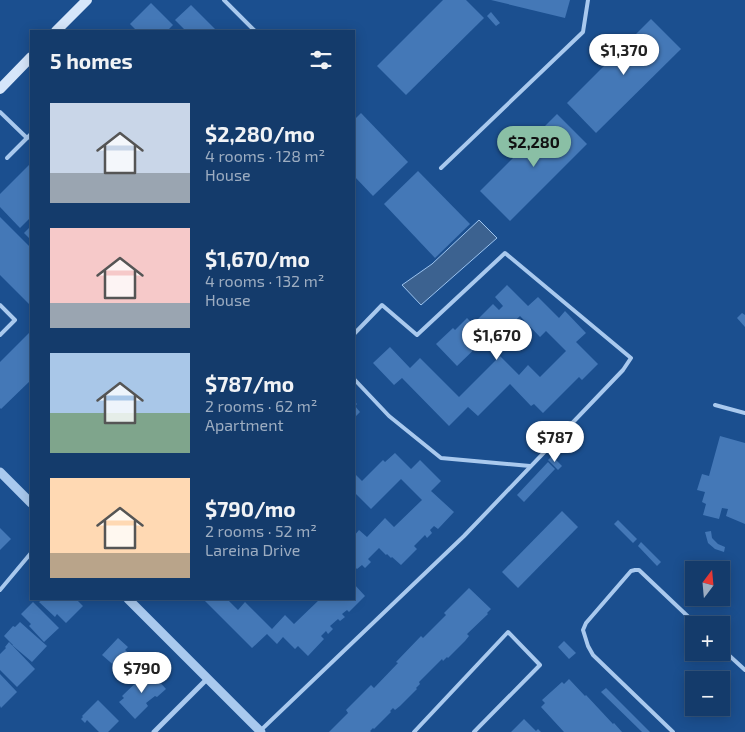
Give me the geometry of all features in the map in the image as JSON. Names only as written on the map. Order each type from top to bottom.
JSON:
[{"type":"main road","points":[[57,30],[87,0]]},
{"type":"main road","points":[[0,89],[30,58]]},
{"type":"street","points":[[0,472],[30,502]]},
{"type":"street","points":[[129,600],[260,731]]},
{"type":"street","points":[[154,732],[208,678]]},
{"type":"lane","points":[[224,0],[254,30]]},
{"type":"lane","points":[[442,168],[583,32],[588,0]]},
{"type":"lane","points":[[0,112],[27,138]]},
{"type":"lane","points":[[7,158],[30,135]]},
{"type":"lane","points":[[260,731],[464,536],[623,370],[631,358],[505,253],[417,335],[382,305],[355,333]]},
{"type":"lane","points":[[0,305],[15,320],[0,335]]},
{"type":"lane","points":[[355,380],[389,416],[441,458],[530,466]]},
{"type":"lane","points":[[715,405],[745,413]]},
{"type":"lane","points":[[0,590],[30,554]]},
{"type":"lane","points":[[673,732],[593,655],[583,630],[586,622],[631,572],[635,570],[639,570],[688,616]]},
{"type":"lane","points":[[414,732],[508,632],[540,665],[474,732]]},
{"type":"lane","points":[[730,656],[745,670]]},
{"type":"water","points":[[479,220],[497,238],[421,305],[402,285],[432,264]]},
{"type":"building","points":[[443,0],[466,0],[484,18],[406,95],[377,66]]},
{"type":"building","points":[[491,0],[570,0],[565,18]]},
{"type":"building","points":[[151,3],[173,25],[168,30],[136,30],[130,24]]},
{"type":"building","points":[[191,5],[216,30],[185,30],[175,20]]},
{"type":"building","points":[[491,12],[500,23],[496,26],[487,16]]},
{"type":"building","points":[[651,19],[681,49],[596,133],[567,103]]},
{"type":"building","points":[[361,113],[408,162],[373,196],[355,177],[355,119]]},
{"type":"building","points":[[557,114],[587,144],[510,221],[480,191]]},
{"type":"building","points":[[30,164],[30,218],[20,228],[0,207],[0,194]]},
{"type":"building","points":[[418,171],[470,224],[435,258],[384,204]]},
{"type":"building","points":[[0,217],[30,247],[30,305],[0,275]]},
{"type":"building","points":[[30,227],[30,239],[24,233]]},
{"type":"building","points":[[507,285],[528,306],[538,297],[559,318],[565,311],[586,333],[576,342],[598,364],[582,380],[579,377],[543,413],[534,404],[531,406],[510,384],[478,416],[468,407],[449,426],[402,378],[394,385],[373,363],[390,347],[410,368],[420,358],[459,397],[500,356],[519,375],[528,365],[540,377],[566,351],[546,331],[540,337],[520,316],[491,344],[486,338],[457,366],[436,344],[467,318],[473,324],[493,304],[499,310],[503,306],[495,297]]},
{"type":"building","points":[[742,313],[745,315],[745,327],[737,318]]},
{"type":"building","points":[[30,332],[30,381],[1,409],[0,408],[0,362]]},
{"type":"building","points":[[355,406],[360,412],[355,417]]},
{"type":"building","points":[[720,436],[745,443],[745,524],[726,516],[728,509],[722,508],[719,519],[703,515],[706,504],[702,502],[705,492],[697,490],[702,474],[709,476]]},
{"type":"building","points":[[395,453],[411,469],[420,460],[441,481],[431,491],[454,512],[438,529],[434,526],[430,530],[432,533],[427,538],[425,535],[414,546],[417,549],[401,565],[379,548],[368,559],[371,562],[365,568],[362,565],[357,569],[355,567],[355,535],[359,530],[367,537],[385,518],[394,527],[422,500],[401,479],[371,509],[355,493],[355,474],[362,481],[383,460],[385,462]]},
{"type":"building","points":[[552,456],[562,466],[558,470],[548,460]]},
{"type":"building","points":[[548,462],[555,469],[524,502],[517,495]]},
{"type":"building","points":[[562,511],[578,527],[518,588],[502,572]]},
{"type":"building","points":[[618,520],[637,539],[633,543],[614,524]]},
{"type":"building","points":[[0,528],[11,539],[0,550]]},
{"type":"building","points":[[711,531],[712,538],[718,544],[725,547],[724,552],[715,549],[708,543],[705,532]]},
{"type":"building","points":[[641,542],[661,562],[657,566],[638,546]]},
{"type":"building","points":[[355,585],[365,596],[349,612],[347,610],[342,614],[345,617],[340,621],[338,619],[330,626],[333,629],[328,634],[326,631],[321,636],[324,639],[308,656],[298,646],[295,649],[283,637],[277,644],[267,634],[252,648],[204,600],[228,600],[238,610],[245,602],[272,629],[285,615],[294,624],[319,600],[355,600]]},
{"type":"building","points":[[469,588],[491,609],[467,634],[469,636],[465,641],[448,658],[443,661],[442,659],[419,682],[420,684],[417,689],[395,710],[393,708],[371,732],[329,732],[348,713],[346,710],[371,685],[374,688],[398,663],[396,662],[421,636],[423,638],[446,615],[444,613]]},
{"type":"building","points":[[42,600],[77,600],[83,606],[66,623],[57,614],[55,617],[39,602]]},
{"type":"building","points":[[33,602],[59,628],[44,642],[21,614]]},
{"type":"building","points":[[20,622],[47,646],[32,662],[4,636],[13,626],[15,627]]},
{"type":"building","points":[[118,638],[128,647],[125,650],[130,654],[117,668],[102,655]]},
{"type":"building","points":[[564,641],[576,653],[569,659],[558,647]]},
{"type":"building","points":[[9,642],[35,669],[17,687],[0,670],[0,654]]},
{"type":"building","points":[[149,670],[166,689],[146,703],[148,706],[135,719],[119,702],[124,698],[122,696]]},
{"type":"building","points":[[0,674],[17,692],[1,708],[0,706]]},
{"type":"building","points":[[569,679],[622,732],[564,732],[541,707],[545,703],[542,700],[562,682],[564,684]]},
{"type":"building","points":[[606,688],[650,732],[642,732],[601,692]]},
{"type":"building","points":[[98,700],[119,721],[108,732],[99,732],[87,720],[85,723],[81,719]]},
{"type":"building","points":[[524,719],[536,731],[538,729],[541,732],[511,732]]}]
